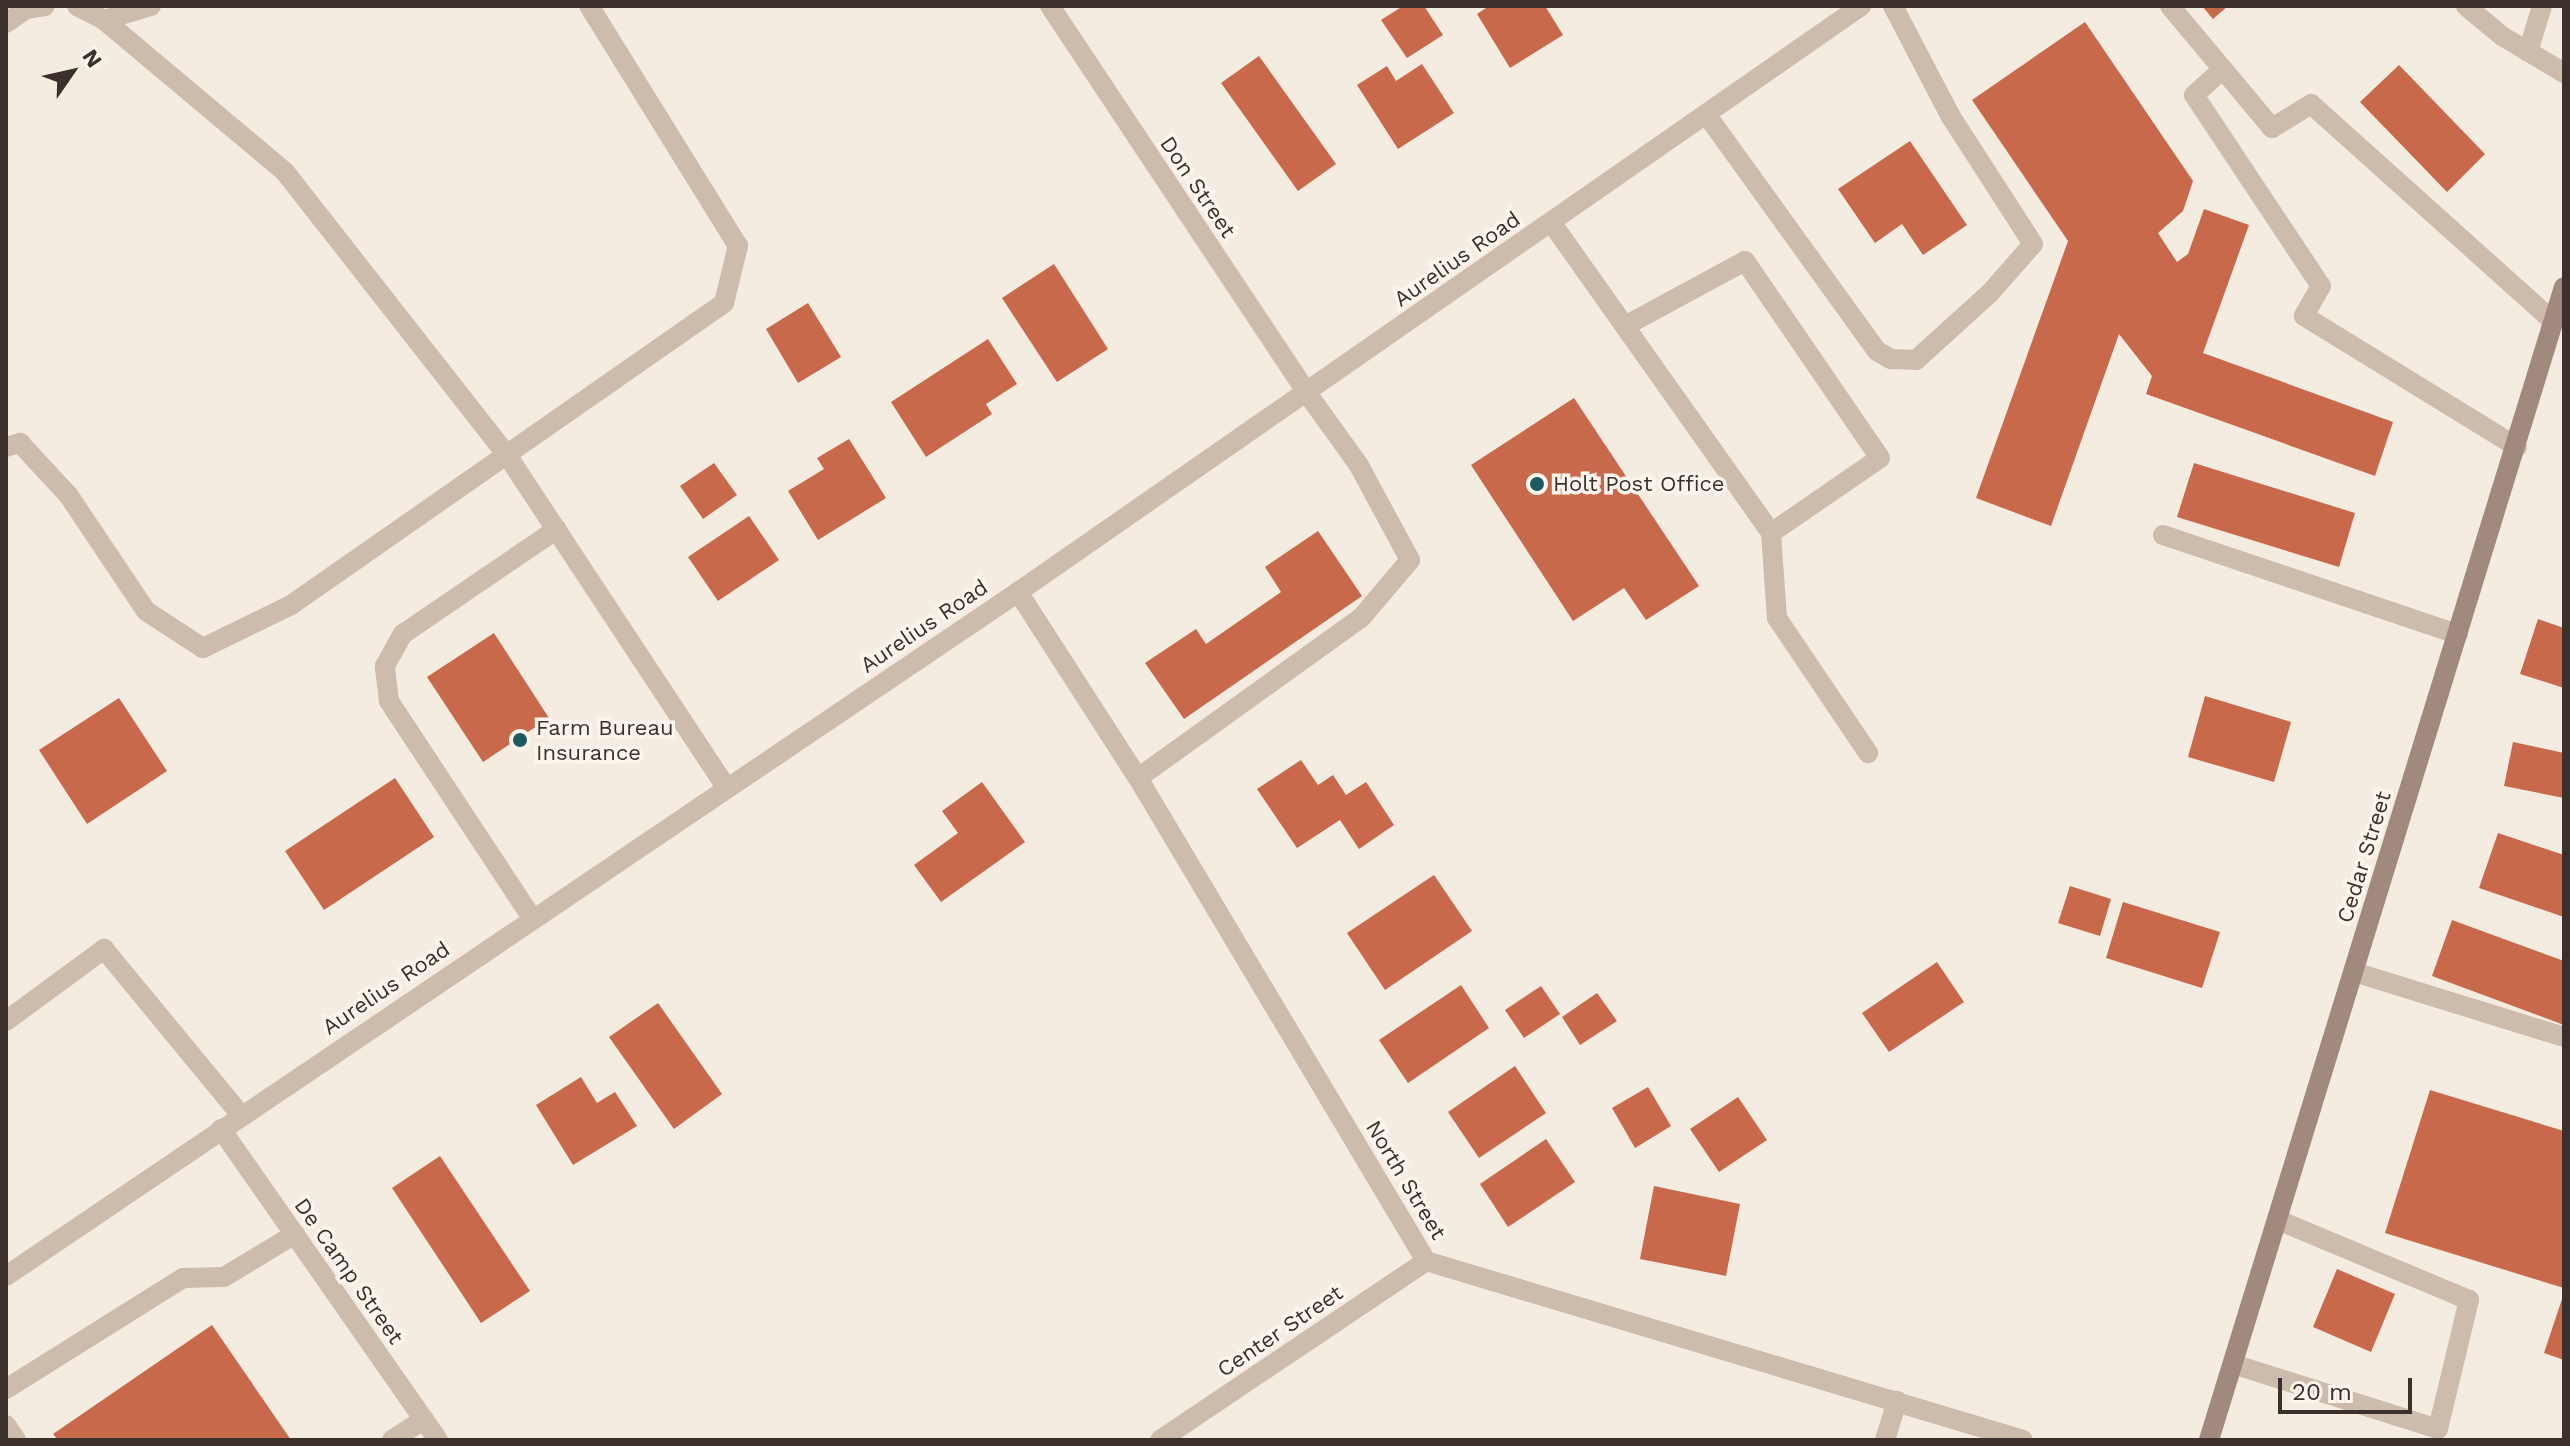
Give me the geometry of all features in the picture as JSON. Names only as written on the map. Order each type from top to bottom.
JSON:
[{"type":"main road","name":"Cedar Street","points":[[2209,1440],[2564,287]]},
{"type":"street","points":[[6,23],[26,9],[45,6]]},
{"type":"street","points":[[77,6],[104,20],[285,172],[507,455],[725,786]]},
{"type":"street","points":[[104,20],[151,6]]},
{"type":"street","points":[[6,447],[20,443],[69,496],[146,611],[203,648],[291,605],[724,303],[738,246],[589,6]]},
{"type":"street","name":"Don Street","points":[[1050,6],[1307,393],[1358,464],[1410,560],[1361,618],[1138,778]]},
{"type":"street","points":[[1706,114],[1877,351],[1891,359],[1916,360],[1990,293],[2033,244],[1951,117],[1893,6]]},
{"type":"street","points":[[2170,6],[2272,128],[2311,104],[2554,322]]},
{"type":"street","points":[[2466,6],[2528,52],[2564,73]]},
{"type":"street","points":[[2528,52],[2542,6]]},
{"type":"street","name":"Aurelius Road","points":[[6,1276],[725,786],[1018,592],[1706,114],[1847,10]]},
{"type":"street","points":[[2223,69],[2194,95],[2321,286],[2304,316],[2517,447]]},
{"type":"street","points":[[1551,222],[1771,533],[1777,618],[1868,753]]},
{"type":"street","points":[[1625,326],[1745,261],[1880,458],[1771,533]]},
{"type":"street","points":[[532,918],[389,701],[385,666],[403,634],[557,529]]},
{"type":"street","points":[[2163,535],[2458,634]]},
{"type":"street","name":"North Street","points":[[1018,592],[1138,778],[1426,1261],[2023,1440]]},
{"type":"street","points":[[6,1021],[104,949],[241,1115]]},
{"type":"street","points":[[2354,972],[2564,1037]]},
{"type":"street","name":"De Camp Street","points":[[221,1129],[438,1440]]},
{"type":"street","points":[[2233,1364],[2438,1429],[2469,1300],[2278,1220]]},
{"type":"street","points":[[6,1389],[183,1278],[224,1277],[295,1234]]},
{"type":"street","name":"Center Street","points":[[1160,1440],[1426,1261]]},
{"type":"street","points":[[1885,1440],[1897,1401]]},
{"type":"street","points":[[392,1440],[424,1419]]},
{"type":"street","points":[[6,1425],[16,1440]]},
{"type":"building","points":[[1403,6],[1424,6],[1443,35],[1407,58],[1381,20]]},
{"type":"building","points":[[1489,6],[1545,6],[1563,35],[1510,68],[1477,14]]},
{"type":"building","points":[[2202,6],[2228,6],[2213,19]]},
{"type":"building","points":[[2085,22],[2193,181],[2183,211],[2158,233],[2177,262],[2188,254],[2204,209],[2249,225],[2203,353],[2393,422],[2375,476],[2146,394],[2152,376],[2119,334],[2051,526],[1976,498],[2068,241],[1972,100]]},
{"type":"building","points":[[1259,56],[1336,164],[1298,191],[1221,83]]},
{"type":"building","points":[[1422,64],[1454,113],[1398,149],[1357,85],[1387,66],[1396,81]]},
{"type":"building","points":[[2399,65],[2485,154],[2447,192],[2360,102]]},
{"type":"building","points":[[1910,141],[1967,225],[1923,255],[1902,224],[1875,243],[1838,189]]},
{"type":"building","points":[[1054,264],[1108,349],[1057,382],[1002,298]]},
{"type":"building","points":[[808,303],[841,357],[798,383],[766,329]]},
{"type":"building","points":[[988,339],[1017,384],[986,404],[992,414],[926,457],[891,402]]},
{"type":"building","points":[[1574,398],[1699,586],[1646,620],[1624,588],[1573,621],[1471,465]]},
{"type":"building","points":[[849,439],[886,498],[818,540],[788,491],[824,469],[817,458]]},
{"type":"building","points":[[714,463],[737,495],[703,519],[680,486]]},
{"type":"building","points":[[2194,463],[2355,513],[2339,567],[2177,517]]},
{"type":"building","points":[[749,516],[779,560],[718,601],[688,557]]},
{"type":"building","points":[[1318,531],[1362,596],[1184,719],[1145,663],[1196,629],[1206,644],[1281,592],[1265,567]]},
{"type":"building","points":[[2538,619],[2564,628],[2564,688],[2520,674]]},
{"type":"building","points":[[494,633],[549,718],[483,762],[427,677]]},
{"type":"building","points":[[2205,696],[2291,722],[2274,782],[2188,757]]},
{"type":"building","points":[[119,698],[167,771],[87,824],[39,750]]},
{"type":"building","points":[[2513,742],[2564,753],[2564,798],[2504,786]]},
{"type":"building","points":[[1301,760],[1318,785],[1333,775],[1346,795],[1366,782],[1394,825],[1359,849],[1340,820],[1297,848],[1257,789]]},
{"type":"building","points":[[395,778],[434,837],[324,910],[285,851]]},
{"type":"building","points":[[982,782],[1025,842],[941,902],[914,865],[958,833],[942,811]]},
{"type":"building","points":[[2498,833],[2564,855],[2564,917],[2479,888]]},
{"type":"building","points":[[1434,875],[1472,931],[1385,990],[1347,933]]},
{"type":"building","points":[[2070,886],[2111,899],[2100,936],[2058,923]]},
{"type":"building","points":[[2123,902],[2220,932],[2202,988],[2106,958]]},
{"type":"building","points":[[2452,920],[2564,961],[2564,1025],[2432,976]]},
{"type":"building","points":[[1937,962],[1964,1002],[1889,1052],[1862,1013]]},
{"type":"building","points":[[1461,985],[1489,1028],[1408,1083],[1379,1040]]},
{"type":"building","points":[[1541,986],[1560,1014],[1524,1038],[1505,1010]]},
{"type":"building","points":[[1597,993],[1617,1021],[1580,1045],[1562,1017]]},
{"type":"building","points":[[658,1003],[722,1094],[674,1129],[609,1037]]},
{"type":"building","points":[[1515,1066],[1546,1113],[1479,1158],[1448,1112]]},
{"type":"building","points":[[581,1077],[597,1103],[615,1092],[637,1126],[573,1165],[536,1105]]},
{"type":"building","points":[[1648,1087],[1671,1126],[1635,1148],[1612,1108]]},
{"type":"building","points":[[2430,1090],[2564,1131],[2564,1288],[2385,1233]]},
{"type":"building","points":[[1738,1097],[1767,1140],[1719,1172],[1690,1129]]},
{"type":"building","points":[[1546,1139],[1575,1182],[1508,1227],[1480,1184]]},
{"type":"building","points":[[440,1156],[530,1291],[481,1323],[392,1188]]},
{"type":"building","points":[[1654,1186],[1740,1204],[1726,1276],[1640,1259]]},
{"type":"building","points":[[2337,1269],[2395,1294],[2371,1352],[2313,1327]]},
{"type":"building","points":[[2564,1296],[2564,1360],[2544,1353]]},
{"type":"building","points":[[212,1325],[291,1440],[58,1440],[53,1434]]},
{"type":"place","name":"Holt Post Office","points":[[1537,484]]},
{"type":"place","name":"Farm Bureau Insurance","points":[[520,740]]}]
